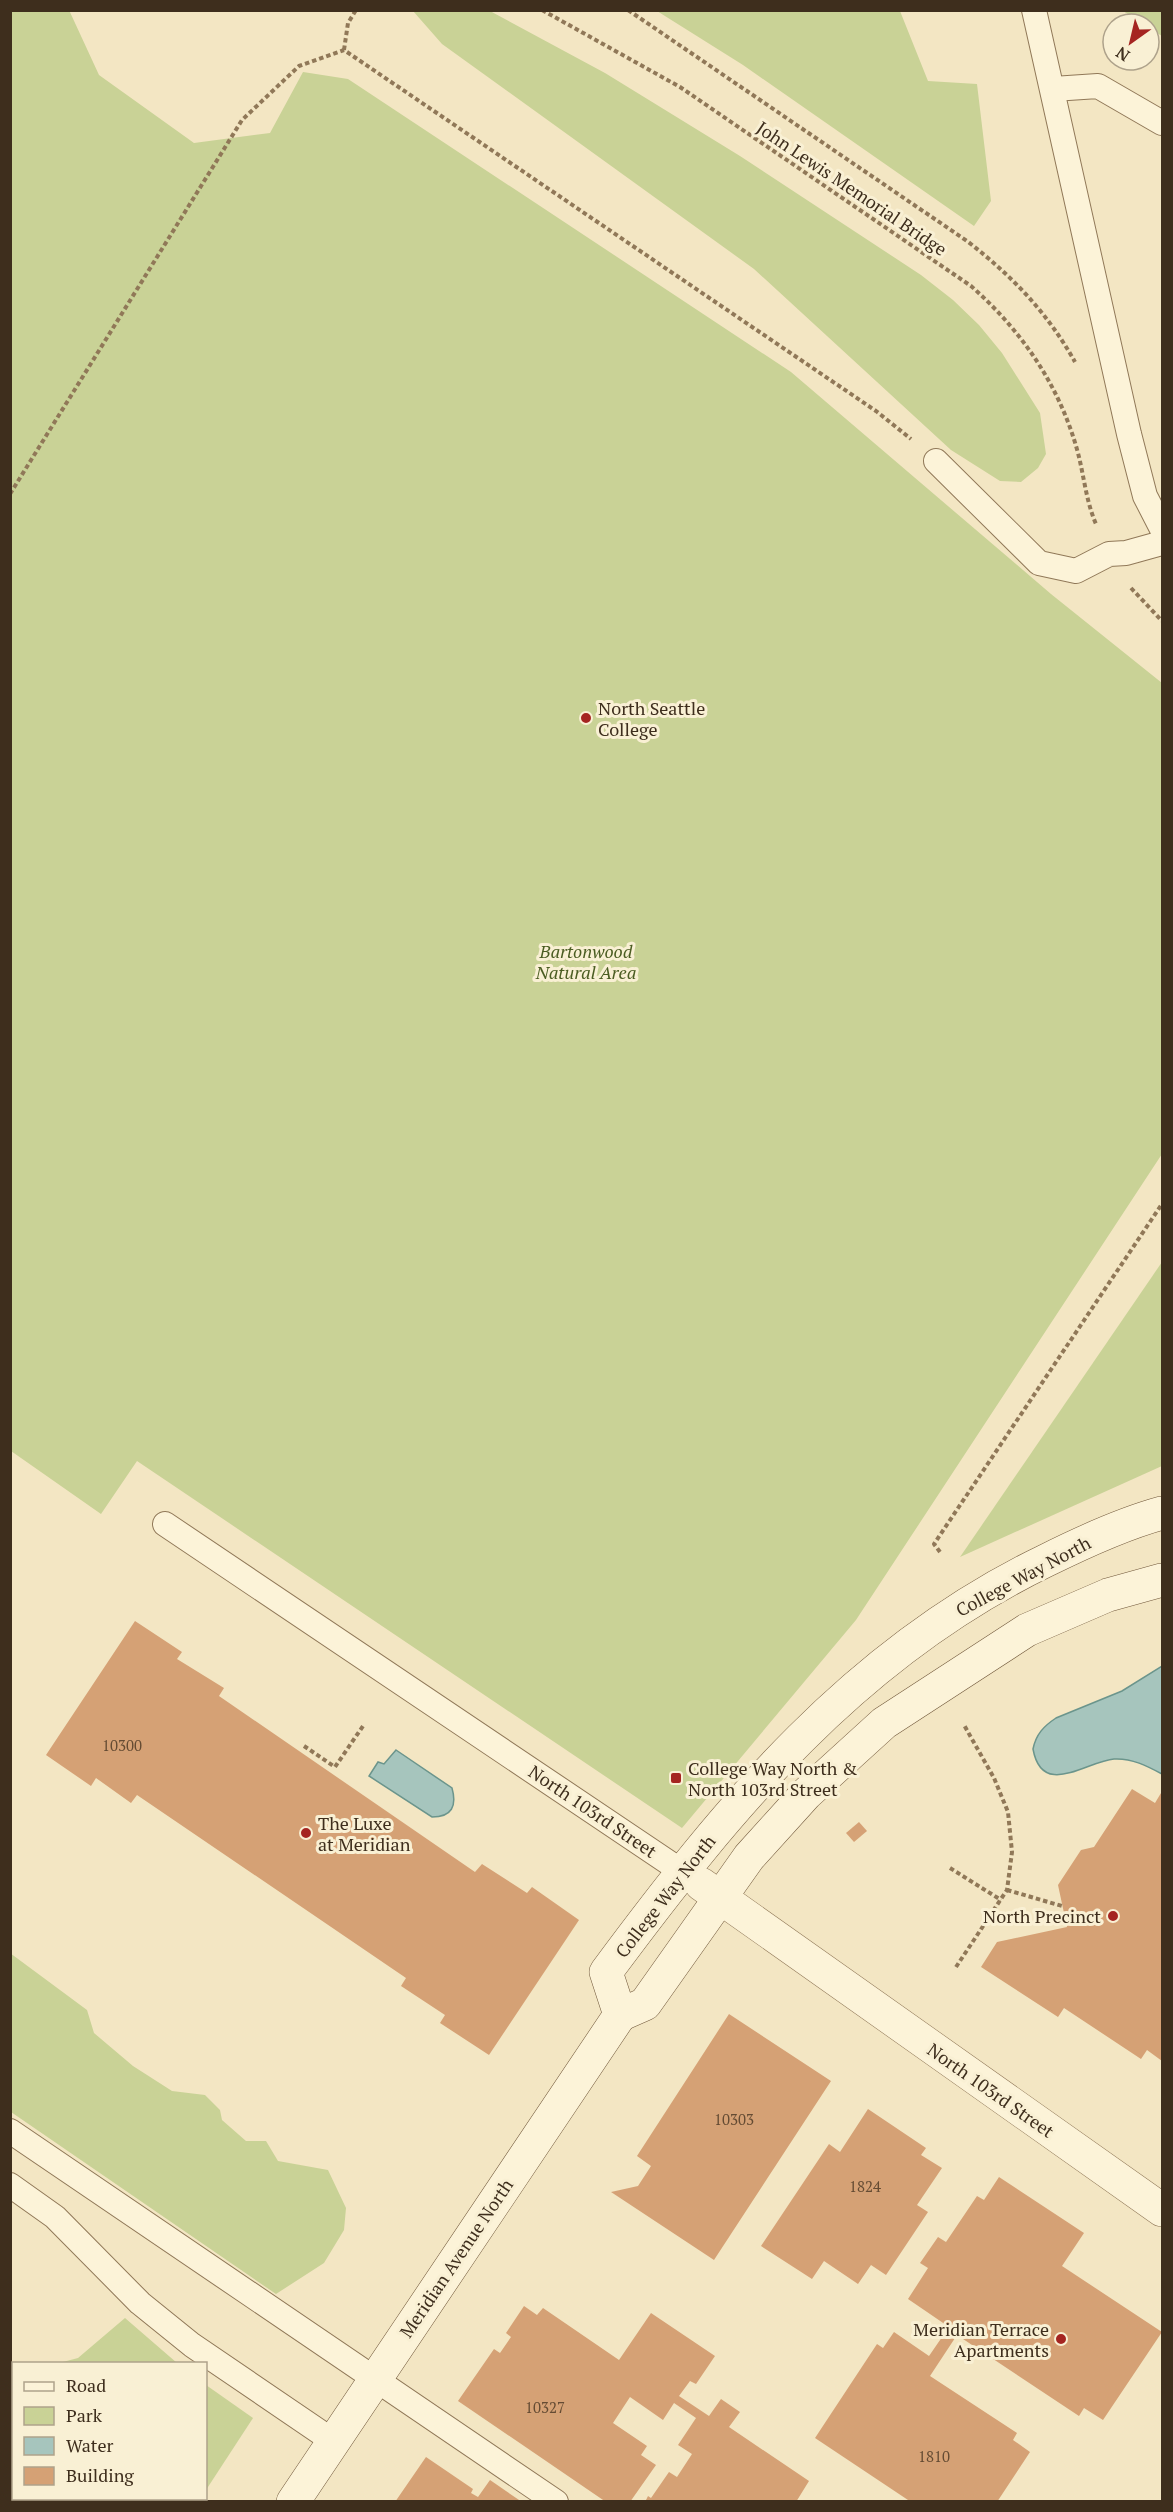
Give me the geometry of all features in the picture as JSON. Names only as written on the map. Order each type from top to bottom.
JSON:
[{"type":"street","name":"College Way North","points":[[1162,1513],[1092,1538],[1028,1569],[971,1601],[925,1631],[830,1707],[787,1749],[701,1884],[645,2004],[620,2015],[606,1972],[701,1884],[748,1857],[806,1794],[896,1713],[1028,1630],[1108,1595],[1162,1580]]},
{"type":"street","name":"North 103rd Street","points":[[701,1884],[1162,2210]]},
{"type":"street","name":"Meridian Avenue North","points":[[293,2502],[620,2015]]},
{"type":"lane","points":[[1034,10],[1129,434],[1146,496],[1162,529]]},
{"type":"lane","points":[[1053,89],[1098,86],[1162,123]]},
{"type":"lane","points":[[936,460],[1039,563],[1076,571],[1109,554],[1126,553],[1162,543]]},
{"type":"lane","name":"North 103rd Street","points":[[165,1524],[701,1884]]},
{"type":"lane","points":[[10,2131],[374,2381],[556,2502]]},
{"type":"lane","points":[[10,2185],[55,2217],[140,2303],[192,2345],[333,2441]]},
{"type":"path","points":[[344,50],[348,23],[356,10]]},
{"type":"path","name":"John Lewis Memorial Bridge","points":[[542,10],[680,87],[971,286],[1014,328],[1041,367],[1069,423],[1093,517],[1109,554]]},
{"type":"path","points":[[628,10],[967,241],[1004,269],[1056,328],[1079,371]]},
{"type":"path","points":[[344,50],[876,411],[936,460]]},
{"type":"path","points":[[10,494],[242,120],[298,66],[344,50]]},
{"type":"path","points":[[940,1552],[934,1544],[1162,1203]]},
{"type":"path","points":[[956,1967],[1007,1890],[1012,1852],[1008,1812],[994,1778],[964,1725]]},
{"type":"path","points":[[304,1746],[335,1767],[363,1726]]},
{"type":"path","points":[[950,1868],[1000,1900]]},
{"type":"path","points":[[1007,1890],[1062,1906]]},
{"type":"green space","name":"Bartonwood Natural Area","points":[[69,10],[99,75],[194,143],[270,133],[303,72],[348,79],[791,372],[1051,594],[1162,683],[1162,1154],[856,1620],[682,1828],[137,1461],[101,1514],[11,1451],[10,11]]},
{"type":"green space","points":[[413,11],[490,11],[605,73],[740,156],[921,275],[953,300],[979,325],[1002,353],[1040,413],[1046,454],[1038,468],[1021,482],[1000,481],[951,450],[754,269],[442,44]]},
{"type":"green space","points":[[657,11],[900,11],[928,81],[977,84],[991,201],[974,226],[743,65]]},
{"type":"green space","points":[[1123,11],[1162,11],[1162,36],[1161,12]]},
{"type":"green space","points":[[1162,1262],[1162,1466],[960,1557]]},
{"type":"green space","points":[[10,1953],[87,2010],[94,2033],[133,2066],[172,2091],[205,2095],[220,2110],[222,2120],[246,2141],[266,2141],[278,2161],[328,2170],[346,2208],[344,2230],[324,2263],[276,2294],[11,2112]]},
{"type":"green space","points":[[125,2318],[176,2362],[63,2362],[78,2358]]},
{"type":"green space","points":[[11,2364],[12,2364],[12,2491],[10,2490]]},
{"type":"green space","points":[[207,2386],[253,2418],[207,2488]]},
{"type":"green space","points":[[24,2500],[199,2500],[198,2502],[27,2502]]},
{"type":"water","points":[[1162,1666],[1162,1774],[1139,1763],[1121,1759],[1103,1761],[1067,1774],[1055,1775],[1046,1772],[1038,1764],[1033,1749],[1034,1744],[1038,1735],[1048,1724],[1056,1718],[1122,1691]]},
{"type":"water","points":[[396,1750],[452,1788],[454,1800],[448,1813],[432,1817],[369,1776],[378,1762],[384,1764]]},
{"type":"building","name":"The Luxe at Meridian","points":[[135,1621],[182,1652],[177,1659],[224,1688],[219,1696],[475,1872],[482,1864],[527,1893],[532,1887],[579,1920],[489,2055],[440,2023],[445,2015],[401,1986],[406,1978],[137,1795],[131,1803],[96,1778],[91,1786],[46,1755]]},
{"type":"building","name":"North Precinct","points":[[1132,1789],[1155,1803],[1162,1794],[1162,2061],[1147,2050],[1141,2059],[1064,2008],[1058,2017],[981,1967],[997,1942],[1067,1927],[1058,1885],[1081,1850],[1094,1847]]},
{"type":"building","points":[[859,1822],[867,1831],[854,1842],[846,1833]]},
{"type":"building","points":[[729,2014],[831,2081],[714,2260],[611,2192],[638,2186],[651,2166],[637,2156]]},
{"type":"building","points":[[868,2109],[926,2148],[921,2155],[942,2168],[917,2205],[928,2212],[886,2275],[871,2265],[858,2284],[824,2261],[812,2279],[761,2246],[829,2144],[840,2152]]},
{"type":"building","name":"Meridian Terrace Apartments","points":[[999,2177],[1084,2233],[1062,2266],[1162,2332],[1103,2420],[1084,2408],[1079,2416],[957,2335],[930,2376],[1017,2433],[1013,2440],[1030,2452],[997,2502],[911,2502],[815,2438],[877,2344],[883,2348],[894,2332],[929,2356],[949,2327],[908,2299],[928,2268],[920,2263],[938,2237],[946,2242],[977,2196],[984,2200]]},
{"type":"building","points":[[524,2306],[537,2315],[543,2308],[619,2360],[651,2313],[715,2356],[696,2384],[690,2381],[679,2396],[709,2416],[721,2399],[740,2412],[729,2427],[809,2481],[796,2502],[645,2502],[648,2496],[651,2498],[669,2472],[677,2477],[692,2454],[678,2445],[696,2418],[674,2403],[663,2420],[630,2397],[613,2423],[647,2446],[641,2455],[656,2465],[630,2502],[606,2502],[458,2401],[494,2349],[500,2353],[511,2337],[506,2333]]},
{"type":"building","points":[[426,2457],[473,2489],[471,2493],[478,2497],[490,2480],[522,2502],[395,2502]]},
{"type":"place","name":"North Seattle College","points":[[586,718]]},
{"type":"place","name":"College Way North & North 103rd Street","points":[[676,1778]]},
{"type":"place","name":"The Luxe at Meridian","points":[[306,1833]]},
{"type":"place","name":"North Precinct","points":[[1113,1916]]},
{"type":"place","name":"Meridian Terrace Apartments","points":[[1061,2339]]}]
